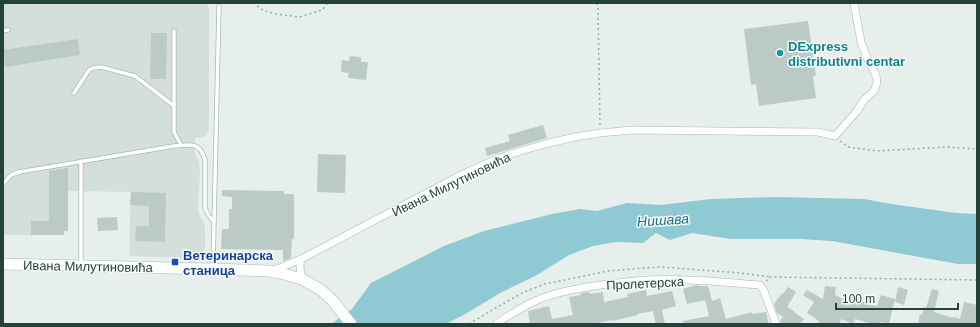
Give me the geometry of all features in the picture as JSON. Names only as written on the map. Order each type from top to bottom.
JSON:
[{"type":"street","points":[[835,136],[857,111],[864,100],[874,91],[877,80],[861,42],[854,3]]},
{"type":"street","name":"Ивана Милутиновића","points":[[269,271],[301,259],[460,176],[500,158],[549,143],[600,133],[632,130],[818,132],[835,136]]},
{"type":"street","points":[[301,259],[300,272],[302,279]]},
{"type":"street","name":"Ивана Милутиновића","points":[[3,264],[280,272],[302,279],[320,290],[333,301],[351,324]]},
{"type":"street","name":"Пролетерска","points":[[496,324],[516,311],[534,302],[556,294],[586,287],[646,280],[701,281],[760,285]]},
{"type":"street","points":[[760,285],[764,291],[776,324]]},
{"type":"lane","points":[[212,269],[219,6]]},
{"type":"lane","points":[[3,31],[8,30]]},
{"type":"lane","points":[[174,31],[174,132],[181,145]]},
{"type":"lane","points":[[74,93],[89,70],[100,67],[135,76],[174,106]]},
{"type":"lane","points":[[3,184],[11,175],[19,172],[174,146],[195,145],[200,148],[203,153],[205,208],[214,222]]},
{"type":"lane","points":[[81,161],[81,266]]},
{"type":"path","points":[[253,3],[264,11],[299,17],[322,10],[328,3]]},
{"type":"path","points":[[597,3],[600,133]]},
{"type":"path","points":[[835,136],[848,147],[877,151],[946,147],[977,149]]},
{"type":"path","points":[[760,285],[771,278],[977,280]]},
{"type":"shaded area","points":[[3,3],[208,3],[209,130],[206,136],[195,138],[195,154],[199,162],[200,172],[198,208],[200,217],[205,226],[205,248],[203,253],[189,258],[129,256],[131,192],[68,191],[64,235],[3,235]]},
{"type":"water","name":"Нишава","points":[[775,197],[864,199],[956,213],[977,214],[977,264],[958,264],[832,241],[801,239],[731,239],[692,233],[670,240],[656,233],[643,243],[616,242],[593,246],[569,255],[537,275],[500,293],[446,324],[331,324],[352,309],[371,283],[444,246],[484,231],[552,214],[580,209],[597,211],[627,203],[661,205],[711,199]]},
{"type":"building","name":"DExpress distributivni centar","points":[[808,21],[816,76],[813,76],[816,98],[759,106],[756,84],[751,85],[744,29]]},
{"type":"building","points":[[151,33],[167,33],[166,79],[150,79]]},
{"type":"building","points":[[78,39],[80,55],[5,67],[3,50]]},
{"type":"building","points":[[350,56],[361,57],[361,62],[368,62],[366,80],[348,78],[349,73],[341,72],[342,60],[349,61]]},
{"type":"building","points":[[543,125],[547,138],[487,156],[485,148],[510,141],[508,135]]},
{"type":"building","points":[[318,154],[346,155],[345,193],[317,192]]},
{"type":"building","points":[[68,168],[68,231],[64,231],[64,235],[31,235],[31,221],[49,221],[49,171]]},
{"type":"building","points":[[222,190],[284,191],[284,194],[294,194],[294,239],[292,239],[291,258],[283,261],[283,250],[221,249],[222,229],[229,229],[229,209],[232,209],[232,197],[222,196]]},
{"type":"building","points":[[131,192],[166,193],[165,242],[135,241],[136,226],[149,226],[149,206],[130,205]]},
{"type":"building","points":[[117,217],[118,230],[98,231],[97,218]]},
{"type":"building","points":[[696,285],[708,286],[712,301],[720,298],[726,319],[752,312],[752,314],[766,312],[769,324],[684,324],[683,321],[709,316],[705,300],[687,304],[683,289]]},
{"type":"building","points":[[825,286],[836,287],[835,295],[848,301],[851,296],[868,304],[877,306],[881,295],[895,299],[889,324],[880,322],[880,324],[868,324],[869,323],[855,319],[853,324],[841,319],[840,324],[818,324],[819,321],[807,313],[814,302],[803,295],[807,290],[823,299]]},
{"type":"building","points":[[788,287],[796,292],[787,307],[804,319],[800,324],[781,324],[780,321],[783,317],[777,313],[774,304]]},
{"type":"building","points":[[898,287],[908,290],[904,305],[895,302]]},
{"type":"building","points":[[932,289],[939,291],[934,312],[960,319],[964,302],[977,305],[977,324],[918,324],[920,314],[922,315],[924,307],[926,308]]},
{"type":"building","points":[[646,290],[647,296],[672,291],[676,306],[662,310],[665,324],[656,324],[653,311],[594,324],[530,324],[528,311],[549,306],[552,319],[573,315],[569,297],[581,295],[581,293],[590,292],[590,294],[603,292],[604,302],[628,297],[627,294]]},
{"type":"place","name":"DExpress distributivni centar","points":[[780,53]]},
{"type":"place","name":"Ветеринарска станица","points":[[175,262]]}]
